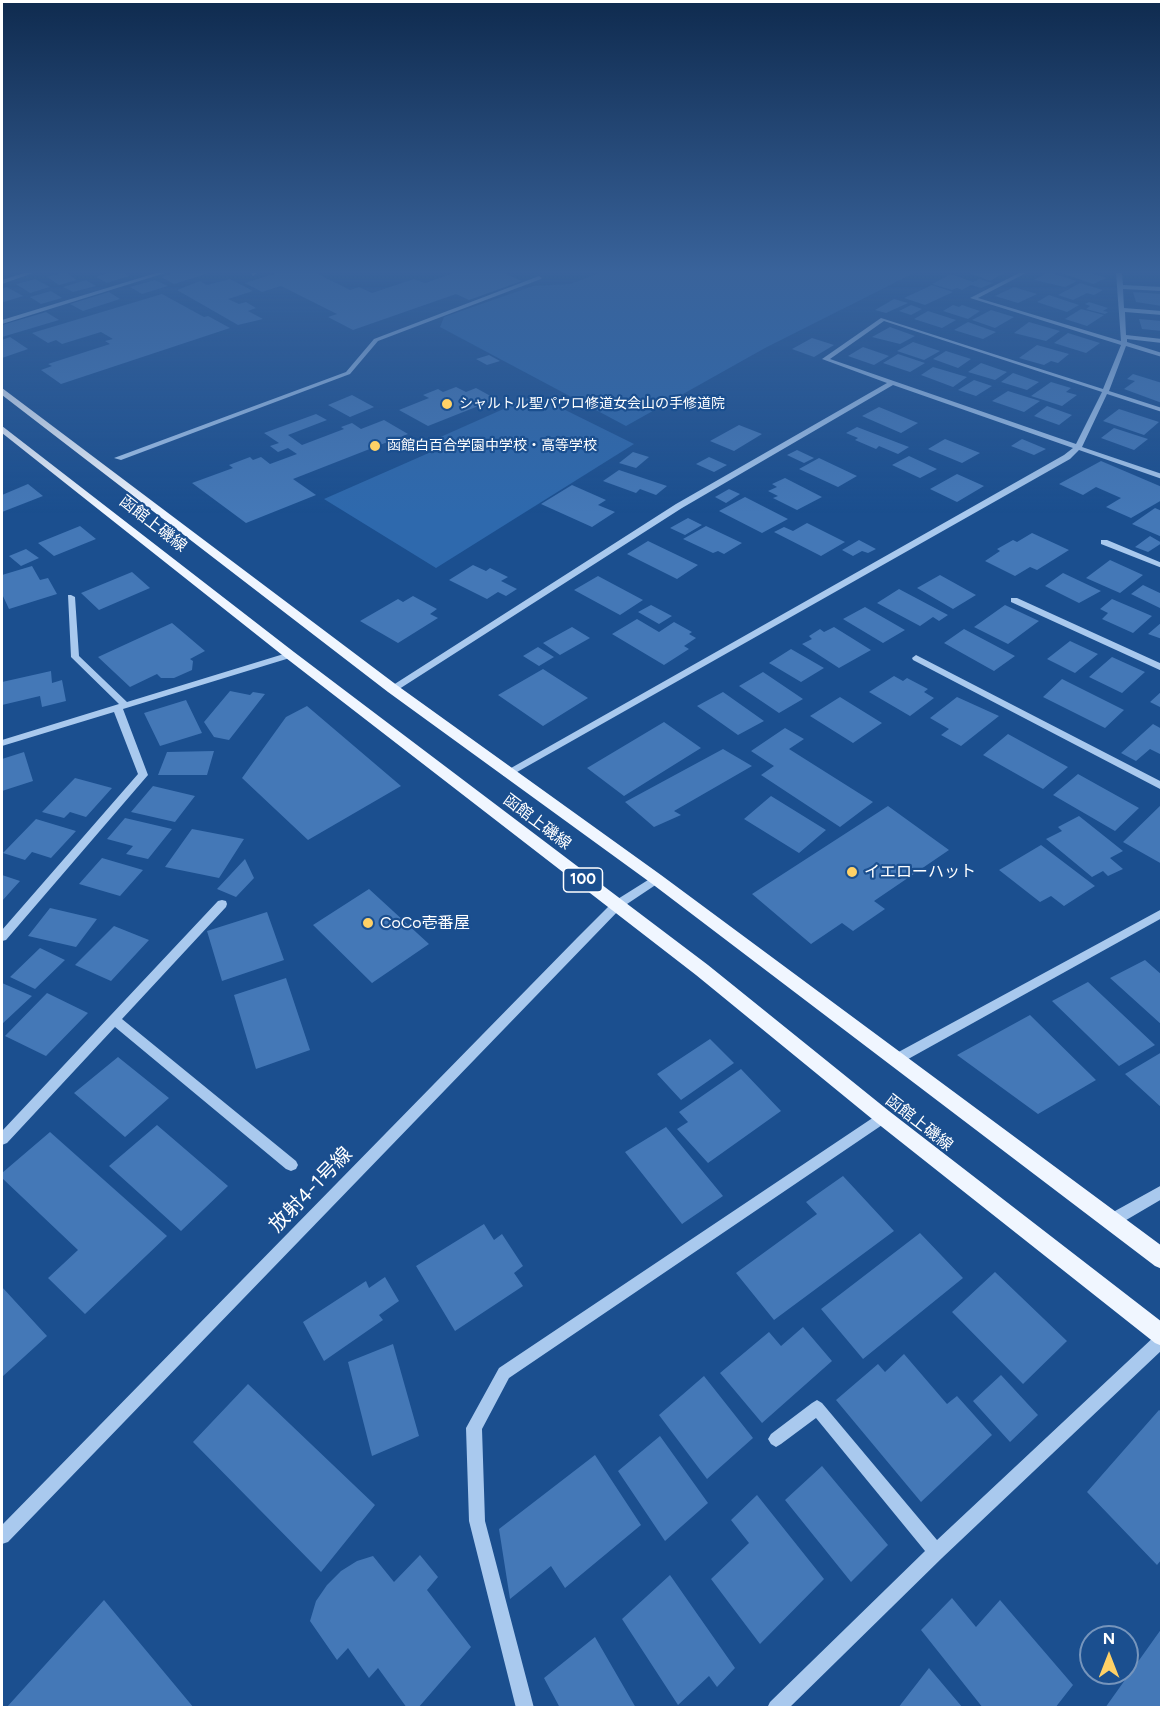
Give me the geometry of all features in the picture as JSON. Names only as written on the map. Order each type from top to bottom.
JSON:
[{"type":"main road","name":"函館上磯線","points":[[2,391],[393,689],[507,774],[656,879],[1161,1259]]},
{"type":"main road","name":"函館上磯線","points":[[2,429],[290,655],[702,970],[1161,1337]]},
{"type":"street","points":[[118,458],[348,373],[365,353]]},
{"type":"street","points":[[834,353],[825,359],[1161,477]]},
{"type":"street","points":[[986,353],[1161,410]]},
{"type":"street","points":[[507,774],[1057,462],[1078,447],[1105,392],[1120,353]]},
{"type":"street","points":[[393,689],[679,506],[893,382]]},
{"type":"street","points":[[1104,542],[1161,566]]},
{"type":"street","points":[[2,937],[143,775],[122,707],[75,657],[71,597]]},
{"type":"street","points":[[1014,600],[1161,668]]},
{"type":"street","points":[[2,743],[290,655]]},
{"type":"street","points":[[916,657],[1161,787]]},
{"type":"street","name":"放射4-1号線","points":[[2,1536],[617,905],[656,879]]},
{"type":"street","points":[[2,1139],[222,904]]},
{"type":"street","points":[[897,1059],[1161,913]]},
{"type":"street","points":[[115,1020],[291,1165]]},
{"type":"street","points":[[525,1707],[477,1521],[474,1428],[504,1373],[883,1117]]},
{"type":"street","points":[[1111,1221],[1161,1191]]},
{"type":"street","points":[[776,1707],[1161,1337]]},
{"type":"street","points":[[776,1439],[817,1408],[936,1552]]},
{"type":"shaded area","points":[[488,353],[757,353],[626,426]]},
{"type":"shaded area","points":[[535,395],[634,444],[436,568],[324,499],[447,445],[436,439]]},
{"type":"building","points":[[2,353],[17,353],[2,358]]},
{"type":"building","points":[[83,353],[155,353],[61,384],[41,370],[52,366],[48,364]]},
{"type":"building","points":[[802,353],[821,353],[814,357]]},
{"type":"building","points":[[853,353],[880,353],[889,356],[874,365],[848,356]]},
{"type":"building","points":[[902,353],[937,353],[924,360]]},
{"type":"building","points":[[943,353],[951,353],[971,359],[958,368],[933,359]]},
{"type":"building","points":[[1026,353],[1069,354],[1058,363],[1051,361],[1044,365],[1019,358]]},
{"type":"building","points":[[898,354],[925,363],[910,372],[883,363]]},
{"type":"building","points":[[489,355],[500,361],[487,365],[476,359]]},
{"type":"building","points":[[981,363],[1007,372],[995,380],[968,372]]},
{"type":"building","points":[[933,367],[967,377],[953,387],[921,375]]},
{"type":"building","points":[[1013,373],[1039,382],[1027,390],[1001,382]]},
{"type":"building","points":[[1133,374],[1162,383],[1162,403],[1124,389],[1135,381],[1127,379]]},
{"type":"building","points":[[974,380],[992,386],[976,396],[958,390]]},
{"type":"building","points":[[1051,382],[1071,388],[1066,392],[1077,395],[1062,406],[1031,396]]},
{"type":"building","name":"シャルトル聖パウロ修道女会山の手修道院","points":[[456,387],[466,392],[476,388],[496,399],[428,426],[399,410],[429,398],[423,395],[438,389],[443,392]]},
{"type":"building","points":[[1008,391],[1040,401],[1024,412],[992,401]]},
{"type":"building","points":[[352,395],[374,407],[350,417],[328,405]]},
{"type":"building","points":[[1047,406],[1072,415],[1059,425],[1034,416]]},
{"type":"building","points":[[879,407],[918,423],[901,433],[862,416]]},
{"type":"building","points":[[1119,409],[1159,422],[1144,435],[1103,421]]},
{"type":"building","points":[[316,414],[327,420],[288,435],[302,445],[344,429],[341,427],[352,423],[361,429],[384,420],[408,434],[293,479],[316,495],[246,523],[192,483],[233,468],[229,465],[250,457],[253,460],[261,457],[270,464],[297,454],[288,448],[278,452],[270,446],[279,443],[264,433]]},
{"type":"building","points":[[739,425],[762,434],[734,451],[710,441]]},
{"type":"building","points":[[857,427],[909,447],[898,454],[879,446],[876,449],[855,440],[858,438],[846,433]]},
{"type":"building","points":[[1114,428],[1148,439],[1134,450],[1101,438]]},
{"type":"building","points":[[945,439],[980,453],[962,463],[928,449]]},
{"type":"building","points":[[1022,439],[1046,449],[1034,455],[1011,446]]},
{"type":"building","points":[[797,450],[814,458],[804,463],[787,455]]},
{"type":"building","points":[[633,452],[649,457],[636,468],[619,463]]},
{"type":"building","points":[[909,456],[937,469],[920,478],[892,465]]},
{"type":"building","points":[[709,457],[727,465],[714,472],[696,464]]},
{"type":"building","points":[[819,458],[857,476],[838,487],[799,469]]},
{"type":"building","points":[[1101,461],[1162,487],[1162,500],[1131,518],[1106,507],[1121,498],[1096,487],[1083,495],[1059,484]]},
{"type":"building","points":[[619,470],[667,486],[656,495],[640,489],[636,493],[603,481]]},
{"type":"building","points":[[957,474],[984,486],[957,502],[930,489]]},
{"type":"building","points":[[785,478],[822,497],[797,510],[773,498],[778,496],[768,491],[777,487],[772,484]]},
{"type":"building","points":[[28,484],[43,496],[2,512],[2,495]]},
{"type":"building","points":[[572,485],[606,500],[598,505],[615,512],[592,527],[541,504]]},
{"type":"building","points":[[729,489],[740,494],[726,503],[715,497]]},
{"type":"building","points":[[745,497],[788,519],[762,533],[719,511]]},
{"type":"building","points":[[1155,508],[1162,511],[1162,537],[1132,524]]},
{"type":"building","points":[[688,518],[702,525],[685,535],[670,528]]},
{"type":"building","points":[[807,523],[845,542],[821,556],[774,532],[784,527],[793,531]]},
{"type":"building","points":[[80,526],[96,539],[54,556],[38,543]]},
{"type":"building","points":[[706,526],[742,543],[724,554],[718,551],[713,553],[683,539]]},
{"type":"building","points":[[1032,533],[1069,550],[1037,570],[1030,567],[1015,576],[985,561],[1000,551],[997,549],[1013,540],[1017,542]]},
{"type":"building","points":[[1150,536],[1162,543],[1148,552],[1135,547]]},
{"type":"building","points":[[859,540],[876,549],[868,553],[862,551],[853,556],[842,550]]},
{"type":"building","points":[[648,541],[698,565],[677,579],[627,554]]},
{"type":"building","points":[[26,549],[39,558],[21,566],[9,556]]},
{"type":"building","points":[[1110,560],[1143,575],[1120,593],[1086,578]]},
{"type":"building","points":[[473,565],[486,571],[490,568],[508,577],[501,581],[517,589],[506,596],[498,592],[487,599],[449,580]]},
{"type":"building","points":[[32,566],[40,580],[48,578],[57,594],[9,609],[2,594],[2,575]]},
{"type":"building","points":[[132,572],[150,588],[99,610],[81,593]]},
{"type":"building","points":[[1063,573],[1101,591],[1079,603],[1045,586]]},
{"type":"building","points":[[940,575],[976,595],[953,609],[917,588]]},
{"type":"building","points":[[598,576],[643,600],[620,615],[574,590]]},
{"type":"building","points":[[1143,585],[1162,594],[1162,609],[1131,594]]},
{"type":"building","points":[[899,589],[948,615],[939,621],[933,617],[920,626],[877,603]]},
{"type":"building","points":[[413,596],[437,609],[430,614],[438,618],[398,643],[360,621],[398,599],[403,602]]},
{"type":"building","points":[[1112,599],[1152,616],[1133,633],[1102,619],[1108,613],[1100,609]]},
{"type":"building","points":[[651,605],[672,616],[659,624],[638,612]]},
{"type":"building","points":[[1005,605],[1039,621],[1008,644],[974,627]]},
{"type":"building","points":[[865,607],[905,630],[883,643],[843,619]]},
{"type":"building","points":[[637,619],[659,632],[674,622],[692,632],[689,634],[696,638],[684,646],[689,649],[664,665],[612,634]]},
{"type":"building","points":[[1162,622],[1162,639],[1148,634]]},
{"type":"building","points":[[172,623],[205,651],[190,659],[193,661],[192,670],[174,678],[161,678],[157,674],[130,687],[98,657]]},
{"type":"building","points":[[572,627],[590,638],[560,655],[543,643]]},
{"type":"building","points":[[834,627],[871,650],[839,668],[802,644],[812,639],[809,636],[820,629],[824,632]]},
{"type":"building","points":[[964,629],[1015,656],[994,671],[944,643]]},
{"type":"building","points":[[1070,641],[1098,654],[1075,673],[1047,659]]},
{"type":"building","points":[[538,647],[554,657],[539,666],[523,656]]},
{"type":"building","points":[[791,649],[824,668],[801,682],[769,663]]},
{"type":"building","points":[[1112,657],[1145,672],[1122,693],[1089,677]]},
{"type":"building","points":[[543,669],[588,698],[543,726],[498,695]]},
{"type":"building","points":[[51,671],[52,683],[62,680],[66,701],[42,707],[40,696],[2,705],[2,682]]},
{"type":"building","points":[[763,672],[803,699],[779,713],[739,686]]},
{"type":"building","points":[[894,676],[903,681],[907,678],[928,689],[924,692],[934,698],[910,716],[869,692]]},
{"type":"building","points":[[1062,679],[1124,710],[1105,728],[1043,697]]},
{"type":"building","points":[[230,691],[250,695],[253,692],[265,694],[229,740],[214,737],[204,722]]},
{"type":"building","points":[[1162,691],[1162,708],[1150,702]]},
{"type":"building","points":[[723,692],[764,721],[738,735],[697,706]]},
{"type":"building","points":[[840,697],[882,723],[853,743],[810,716]]},
{"type":"building","points":[[957,697],[999,716],[961,746],[941,735],[949,729],[930,718]]},
{"type":"building","points":[[186,700],[202,733],[160,746],[144,713]]},
{"type":"building","points":[[307,706],[401,786],[308,840],[242,778],[286,717]]},
{"type":"building","points":[[664,722],[701,748],[624,796],[587,768]]},
{"type":"building","points":[[1153,724],[1162,729],[1162,755],[1150,749],[1136,761],[1121,753]]},
{"type":"building","points":[[785,728],[804,739],[789,749],[873,802],[840,827],[761,775],[774,766],[751,751]]},
{"type":"building","points":[[1008,734],[1068,767],[1043,789],[983,755]]},
{"type":"building","points":[[723,749],[752,766],[674,811],[681,815],[654,827],[625,802]]},
{"type":"building","points":[[214,751],[207,775],[158,775],[167,752]]},
{"type":"building","points":[[24,752],[33,781],[2,791],[2,759]]},
{"type":"building","points":[[1078,774],[1139,808],[1115,831],[1053,795]]},
{"type":"building","points":[[75,778],[112,788],[86,817],[70,812],[64,818],[42,812]]},
{"type":"building","points":[[153,786],[195,796],[175,822],[131,812]]},
{"type":"building","points":[[771,796],[826,830],[799,853],[744,819]]},
{"type":"building","points":[[1162,804],[1162,864],[1123,842]]},
{"type":"building","name":"イエローハット","points":[[888,806],[949,850],[874,901],[885,909],[853,931],[842,923],[811,944],[752,894]]},
{"type":"building","points":[[1079,816],[1123,851],[1110,858],[1123,869],[1108,876],[1103,871],[1092,877],[1046,839],[1062,831],[1058,827]]},
{"type":"building","points":[[125,818],[172,829],[148,859],[126,854],[133,846],[107,839]]},
{"type":"building","points":[[36,819],[76,831],[51,858],[32,852],[25,860],[3,853]]},
{"type":"building","points":[[192,829],[244,839],[219,878],[165,867]]},
{"type":"building","points":[[1041,845],[1095,886],[1064,906],[1051,896],[1040,902],[999,870]]},
{"type":"building","points":[[102,858],[143,870],[120,896],[79,884]]},
{"type":"building","points":[[245,859],[254,878],[236,897],[217,889]]},
{"type":"building","points":[[2,875],[20,881],[2,901]]},
{"type":"building","points":[[369,889],[429,944],[372,983],[313,925]]},
{"type":"building","points":[[50,908],[97,919],[76,947],[28,936]]},
{"type":"building","points":[[267,912],[284,960],[222,981],[207,931]]},
{"type":"building","points":[[114,926],[149,940],[111,981],[75,965]]},
{"type":"building","points":[[40,948],[65,960],[35,989],[10,977]]},
{"type":"building","points":[[1145,960],[1162,975],[1162,1025],[1110,978]]},
{"type":"building","points":[[286,978],[310,1050],[256,1069],[234,995]]},
{"type":"building","points":[[1088,982],[1155,1045],[1119,1066],[1052,1001]]},
{"type":"building","points":[[2,983],[32,996],[2,1024]]},
{"type":"building","points":[[47,993],[88,1013],[46,1056],[5,1036]]},
{"type":"building","points":[[1030,1015],[1096,1080],[1038,1114],[957,1055]]},
{"type":"building","points":[[710,1039],[734,1063],[681,1100],[657,1074]]},
{"type":"building","points":[[1162,1052],[1162,1108],[1125,1074]]},
{"type":"building","points":[[118,1057],[169,1098],[125,1137],[74,1093]]},
{"type":"building","points":[[741,1069],[781,1111],[708,1163],[677,1129],[688,1122],[679,1112]]},
{"type":"building","points":[[157,1125],[228,1186],[181,1231],[109,1166]]},
{"type":"building","points":[[666,1127],[723,1196],[682,1224],[625,1152]]},
{"type":"building","points":[[50,1132],[167,1236],[85,1314],[48,1278],[78,1250],[2,1178],[2,1173]]},
{"type":"building","points":[[843,1176],[894,1231],[774,1320],[736,1273],[817,1214],[806,1202]]},
{"type":"building","points":[[484,1224],[494,1240],[502,1234],[523,1266],[514,1273],[523,1286],[455,1331],[416,1266]]},
{"type":"building","points":[[920,1233],[963,1278],[863,1359],[821,1309]]},
{"type":"building","points":[[995,1272],[1067,1341],[1023,1384],[952,1312]]},
{"type":"building","points":[[385,1277],[399,1301],[379,1315],[383,1320],[324,1361],[303,1322],[366,1281],[369,1288]]},
{"type":"building","points":[[2,1287],[47,1336],[2,1377]]},
{"type":"building","points":[[803,1327],[832,1361],[762,1423],[720,1373],[769,1332],[781,1346]]},
{"type":"building","points":[[393,1344],[419,1436],[372,1456],[348,1362]]},
{"type":"building","points":[[904,1354],[947,1404],[957,1396],[992,1435],[921,1502],[836,1400],[878,1364],[885,1372]]},
{"type":"building","points":[[1001,1375],[1038,1415],[1010,1442],[973,1401]]},
{"type":"building","points":[[704,1376],[753,1438],[707,1479],[659,1415]]},
{"type":"building","points":[[248,1384],[375,1505],[321,1572],[193,1442]]},
{"type":"building","points":[[1159,1410],[1162,1412],[1162,1559],[1157,1565],[1087,1492]]},
{"type":"building","points":[[660,1436],[708,1503],[665,1541],[618,1471]]},
{"type":"building","points":[[595,1455],[641,1525],[565,1588],[551,1566],[510,1599],[499,1529]]},
{"type":"building","points":[[822,1466],[888,1545],[851,1582],[785,1500]]},
{"type":"building","points":[[757,1495],[824,1579],[760,1644],[711,1579],[749,1543],[731,1520]]},
{"type":"building","points":[[420,1555],[438,1577],[427,1590],[471,1647],[418,1708],[407,1708],[378,1668],[369,1678],[348,1648],[337,1660],[310,1621],[316,1601],[327,1585],[341,1571],[357,1561],[373,1556],[394,1582]]},
{"type":"building","points":[[670,1575],[735,1668],[717,1687],[709,1676],[678,1705],[622,1619]]},
{"type":"building","points":[[952,1598],[976,1627],[1000,1600],[1073,1685],[1055,1708],[983,1708],[921,1630]]},
{"type":"building","points":[[104,1600],[194,1708],[6,1708]]},
{"type":"building","points":[[1162,1628],[1162,1708],[1105,1708],[1121,1685],[1139,1685],[1139,1660]]},
{"type":"building","points":[[595,1637],[636,1708],[560,1708],[544,1678]]},
{"type":"building","points":[[929,1668],[963,1708],[898,1708]]},
{"type":"place","name":"シャルトル聖パウロ修道女会山の手修道院","points":[[447,404]]},
{"type":"place","name":"函館白百合学園中学校・高等学校","points":[[375,446]]},
{"type":"place","name":"イエローハット","points":[[852,872]]},
{"type":"place","name":"CoCo壱番屋","points":[[368,923]]}]
